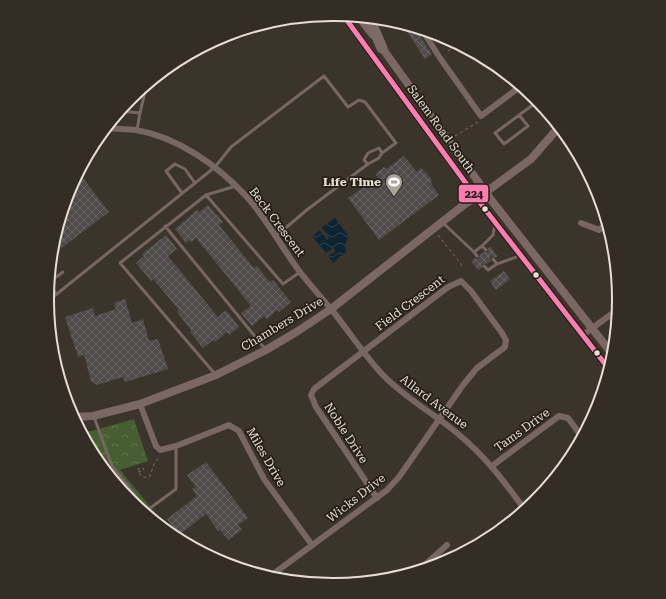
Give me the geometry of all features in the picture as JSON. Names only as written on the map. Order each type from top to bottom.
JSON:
[{"type":"highway","points":[[370,23],[382,48]]},
{"type":"main road","name":"Salem Road South","points":[[348,22],[476,198],[604,363]]},
{"type":"main road","name":"Salem Road South","points":[[363,23],[486,192],[607,347]]},
{"type":"main road","name":"Chambers Drive","points":[[80,416],[93,416],[140,404],[216,375],[266,350],[298,331],[331,309],[465,204],[486,192],[530,159],[555,131]]},
{"type":"street","points":[[427,37],[481,116],[516,89]]},
{"type":"street","name":"Beck Crescent","points":[[113,128],[137,130],[172,142],[197,154],[215,167],[246,197],[276,236],[300,272],[331,309]]},
{"type":"street","points":[[581,223],[599,230],[602,228]]},
{"type":"street","name":"Field Crescent","points":[[364,352],[448,287],[461,281],[471,291],[502,333],[506,340],[505,347],[476,368],[439,420]]},
{"type":"street","name":"Allard Avenue","points":[[331,309],[364,352],[390,382],[473,446],[492,466],[521,505]]},
{"type":"street","points":[[583,335],[611,315]]},
{"type":"street","name":"Noble Drive","points":[[364,352],[314,389],[311,395],[316,407],[377,498]]},
{"type":"street","name":"Miles Drive","points":[[140,404],[156,446],[160,450],[176,446],[230,425],[239,430],[264,479],[312,545]]},
{"type":"street","name":"Tams Drive","points":[[492,466],[559,416],[568,418],[578,432]]},
{"type":"street","name":"Wicks Drive","points":[[275,572],[387,490],[399,477],[439,420]]},
{"type":"street","points":[[429,561],[446,545]]},
{"type":"lane","points":[[56,294],[215,167],[231,147],[324,76],[348,107],[359,100],[365,102],[396,143],[382,153],[379,158],[368,164],[308,209],[276,236]]},
{"type":"lane","points":[[137,130],[144,95]]},
{"type":"lane","points":[[519,115],[528,126],[504,144],[495,133],[519,115],[532,105]]},
{"type":"lane","points":[[128,112],[140,113]]},
{"type":"lane","points":[[368,164],[364,160],[368,153],[379,148],[382,153]]},
{"type":"lane","points":[[182,193],[166,171],[175,164],[185,169],[195,183]]},
{"type":"lane","points":[[216,375],[120,263],[206,195],[236,186]]},
{"type":"lane","points":[[206,195],[283,284],[300,272]]},
{"type":"lane","points":[[442,222],[477,256]]},
{"type":"lane","points":[[474,252],[493,235],[496,223]]},
{"type":"lane","points":[[166,226],[266,350]]},
{"type":"lane","points":[[482,246],[486,250]]},
{"type":"lane","points":[[484,266],[488,270],[496,264],[520,255]]},
{"type":"lane","points":[[493,259],[496,264]]},
{"type":"lane","points":[[55,278],[63,272]]},
{"type":"lane","points":[[93,416],[112,466],[132,492]]},
{"type":"lane","points":[[149,509],[176,489],[176,446]]},
{"type":"path","points":[[448,51],[452,48]]},
{"type":"path","points":[[433,228],[461,264],[462,268]]},
{"type":"path","points":[[138,472],[141,476],[147,478],[150,476],[154,464],[158,458]]},
{"type":"green space","points":[[134,419],[148,461],[120,470],[156,514],[136,496],[112,469],[88,431]]},
{"type":"water","points":[[335,218],[347,234],[348,238],[345,244],[346,252],[333,263],[328,256],[335,252],[334,247],[326,253],[312,236],[320,230],[327,240],[329,238],[322,227]]},
{"type":"building","points":[[406,30],[419,35],[432,54],[425,59]]},
{"type":"building","name":"Life Time","points":[[404,156],[417,172],[421,168],[429,176],[432,181],[431,184],[439,195],[379,240],[348,198],[378,177],[375,174],[384,167],[386,169]]},
{"type":"building","points":[[82,177],[109,212],[59,250],[69,210]]},
{"type":"building","points":[[208,205],[223,222],[219,225],[254,268],[257,266],[270,282],[273,280],[291,302],[279,312],[277,310],[267,319],[264,316],[252,326],[241,313],[251,306],[196,238],[191,242],[189,240],[186,243],[175,229],[197,210],[199,212]]},
{"type":"building","points":[[166,235],[177,249],[168,256],[218,317],[226,310],[239,327],[229,335],[227,332],[215,342],[213,340],[203,348],[177,312],[179,310],[153,279],[151,281],[136,263],[144,256],[142,254]]},
{"type":"building","points":[[491,247],[497,256],[496,258],[491,256],[491,261],[486,264],[482,264],[482,268],[478,270],[471,261],[475,258],[478,259],[484,252],[488,252],[488,248]]},
{"type":"building","points":[[504,271],[510,279],[496,290],[490,281]]},
{"type":"building","points":[[125,299],[132,323],[143,319],[149,341],[158,339],[168,369],[125,382],[123,377],[97,385],[91,381],[84,355],[78,357],[65,317],[93,308],[95,316],[116,309],[114,303]]},
{"type":"building","points":[[206,462],[248,518],[238,525],[242,530],[228,540],[220,530],[218,531],[206,514],[181,533],[174,528],[167,519],[197,496],[192,489],[196,487],[187,475]]},
{"type":"transit line","name":"224","points":[[348,22],[484,208],[604,363]]},
{"type":"place","name":"Life Time","points":[[394,197]]}]
